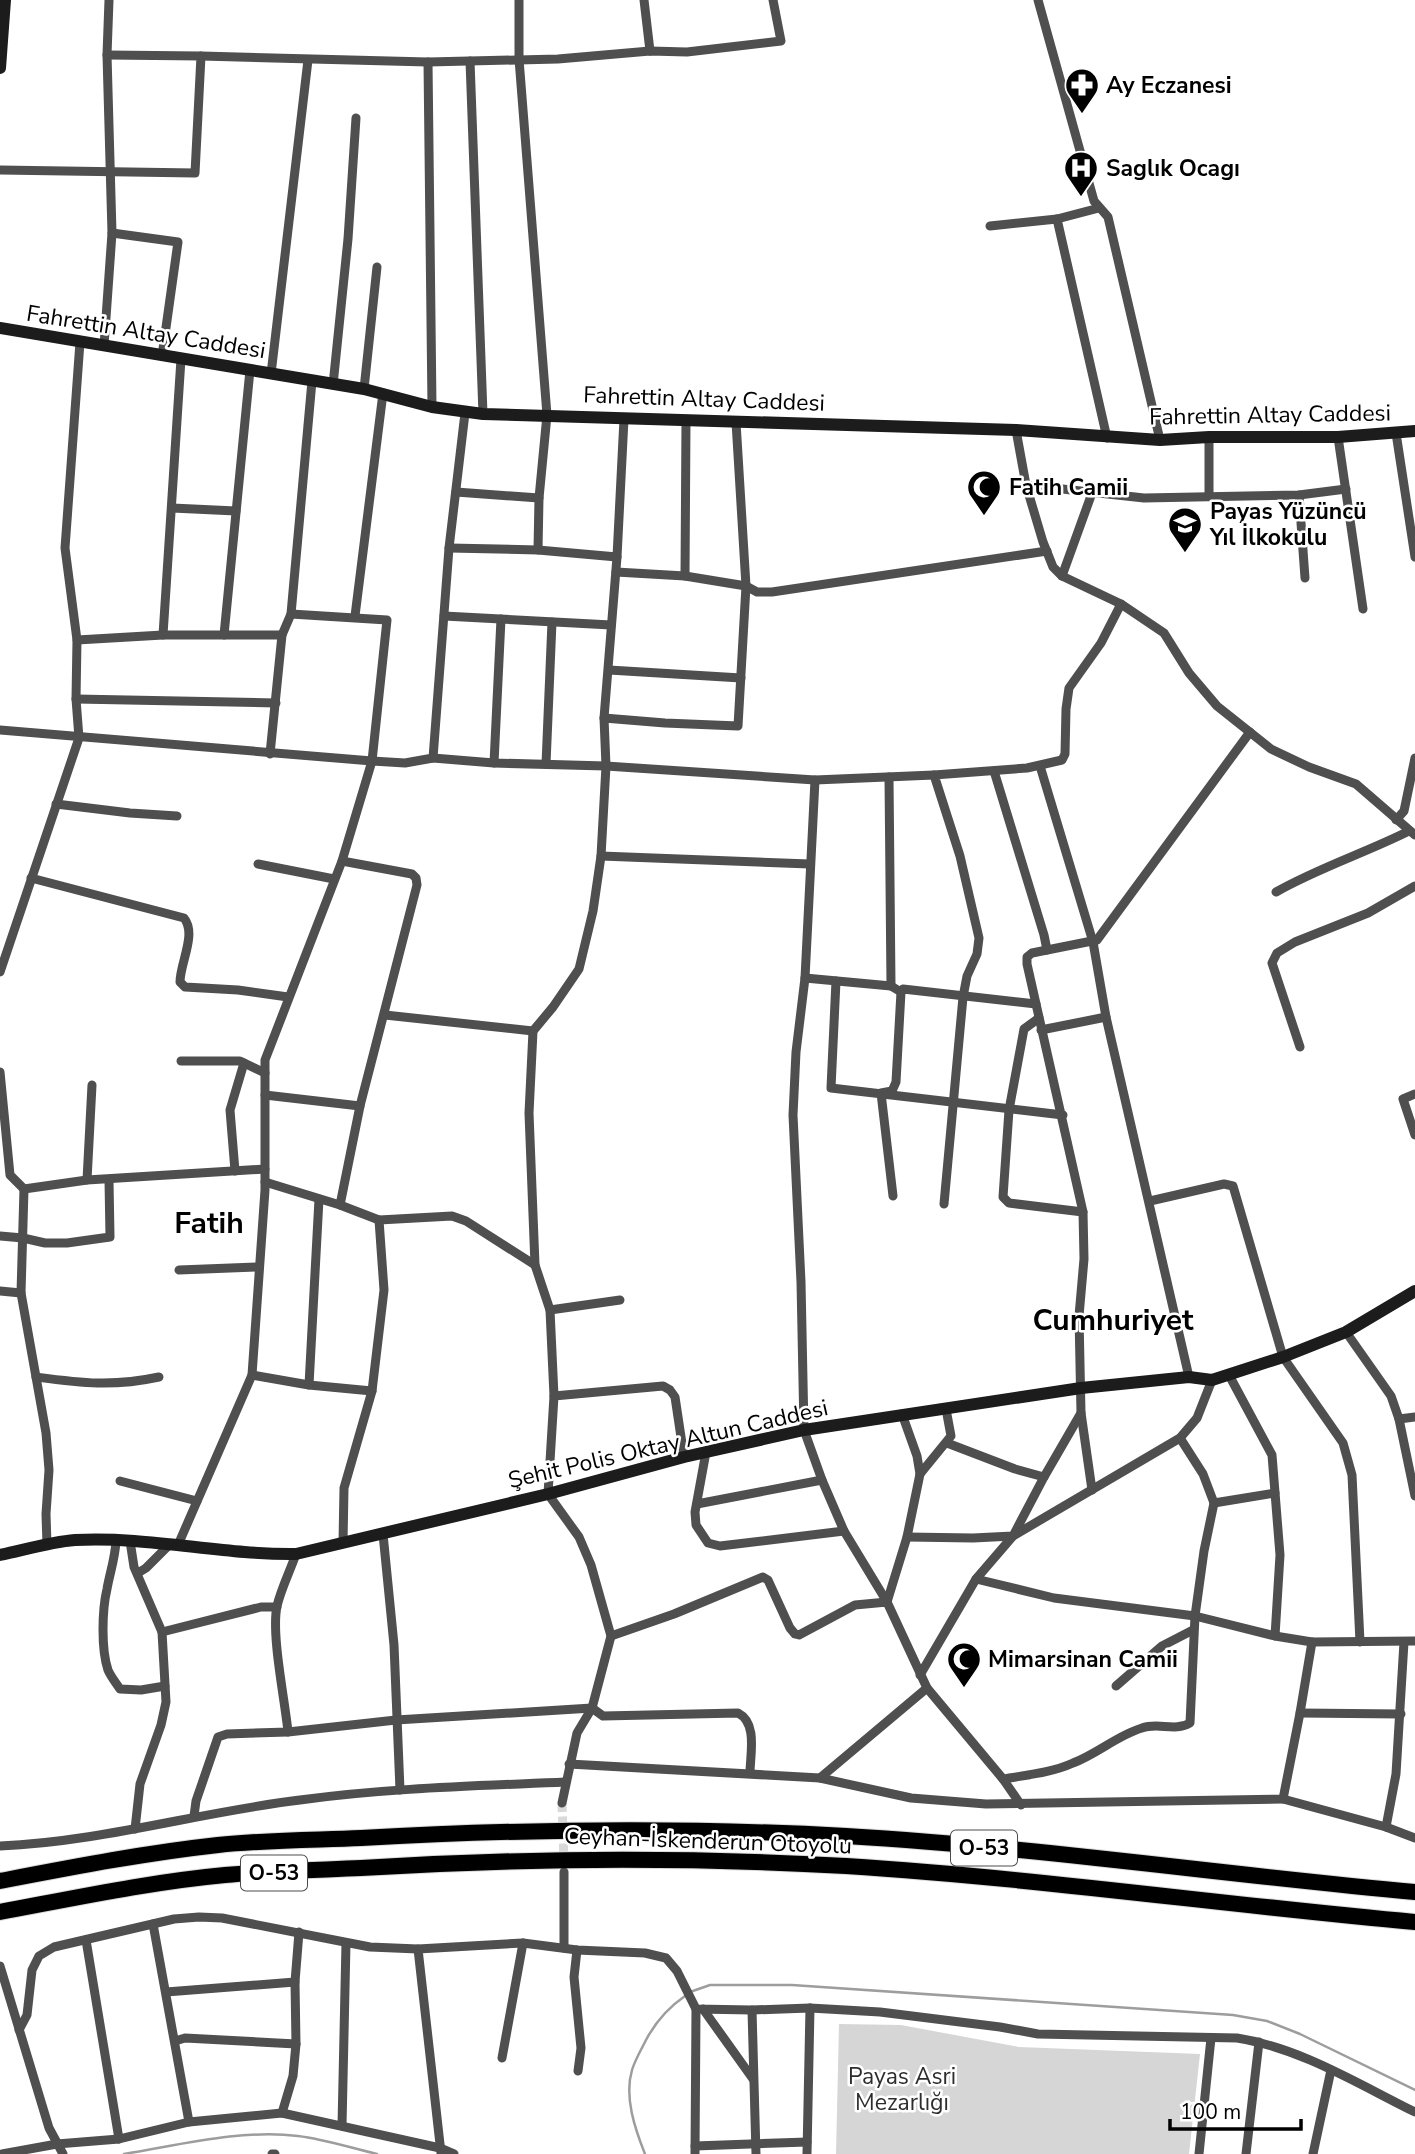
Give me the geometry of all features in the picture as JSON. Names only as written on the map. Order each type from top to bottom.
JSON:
[{"type":"highway","name":"Ceyhan-İskenderun Otoyolu","points":[[0,1881],[119,1859],[221,1845],[550,1829],[715,1830],[849,1836],[1044,1853],[1415,1892]]},
{"type":"highway","name":"Ceyhan-İskenderun Otoyolu","points":[[0,1913],[124,1889],[225,1875],[457,1862],[700,1860],[889,1870],[1041,1883],[1415,1923]]},
{"type":"street","points":[[0,68],[5,0]]},
{"type":"street","points":[[104,346],[112,233],[107,55],[109,0]]},
{"type":"street","points":[[519,0],[519,59],[547,415],[539,498],[538,550]]},
{"type":"street","points":[[644,0],[650,51]]},
{"type":"street","points":[[107,55],[428,62],[558,59],[650,51],[687,52],[781,41],[773,0]]},
{"type":"street","points":[[1038,0],[1094,201],[1108,217],[1160,440]]},
{"type":"street","points":[[0,170],[195,173],[201,56]]},
{"type":"street","points":[[271,374],[307,60]]},
{"type":"street","points":[[470,61],[483,414]]},
{"type":"street","points":[[428,62],[432,407]]},
{"type":"street","points":[[333,385],[349,227],[356,118]]},
{"type":"street","points":[[990,226],[1057,219],[1099,208]]},
{"type":"street","points":[[1057,219],[1107,438]]},
{"type":"street","points":[[112,233],[178,242],[162,356]]},
{"type":"street","points":[[364,388],[377,267]]},
{"type":"street","name":"Fahrettin Altay Caddesi","points":[[0,328],[364,388],[432,407],[465,413],[1016,430],[1160,440],[1339,437],[1415,432]]},
{"type":"street","points":[[0,972],[79,738],[76,640],[65,548],[80,342]]},
{"type":"street","points":[[163,635],[181,359]]},
{"type":"street","points":[[224,635],[250,370]]},
{"type":"street","points":[[270,754],[282,635],[291,614],[312,381]]},
{"type":"street","points":[[355,616],[383,393]]},
{"type":"street","points":[[433,758],[449,548],[465,413]]},
{"type":"street","points":[[562,1803],[577,1733],[592,1708],[611,1636],[591,1564],[579,1537],[548,1494],[554,1396],[550,1311],[535,1265],[529,1113],[533,1031],[579,969],[593,911],[601,856],[606,766],[604,718],[616,572],[624,419]]},
{"type":"street","points":[[685,576],[686,420]]},
{"type":"street","points":[[604,718],[738,726],[746,586],[736,422]]},
{"type":"street","points":[[1016,430],[1026,485],[1053,567],[1062,576],[1121,604],[1164,633],[1189,673],[1217,706],[1271,749],[1356,784],[1412,833],[1299,879],[1276,892]]},
{"type":"street","points":[[1396,433],[1415,557]]},
{"type":"street","points":[[1339,437],[1363,609]]},
{"type":"street","points":[[1209,438],[1209,496]]},
{"type":"street","points":[[1026,485],[1144,498],[1299,495],[1346,489]]},
{"type":"street","points":[[456,492],[539,498]]},
{"type":"street","points":[[1062,576],[1092,493]]},
{"type":"street","points":[[1299,495],[1304,578]]},
{"type":"street","points":[[172,508],[236,511]]},
{"type":"street","points":[[449,548],[538,550],[617,557]]},
{"type":"street","points":[[616,572],[685,576],[746,586],[757,592],[772,592],[1047,551]]},
{"type":"street","points":[[0,730],[372,761],[405,763],[433,758],[816,780],[934,775],[1040,766],[1062,760],[1065,754],[1069,688],[1101,643],[1121,604]]},
{"type":"street","points":[[138,1573],[174,1545],[197,1501],[251,1375],[265,1182],[265,1060],[342,861],[372,761],[388,624],[383,618],[291,614]]},
{"type":"street","points":[[444,616],[611,625]]},
{"type":"street","points":[[494,763],[501,619]]},
{"type":"street","points":[[546,764],[552,622]]},
{"type":"street","points":[[76,640],[163,635],[282,635]]},
{"type":"street","points":[[609,670],[741,678]]},
{"type":"street","points":[[76,699],[276,703]]},
{"type":"street","points":[[1092,1490],[1081,1413],[1079,1316],[1084,1259],[1083,1212],[1027,957],[1032,953],[1097,940],[1250,732]]},
{"type":"street","points":[[1396,820],[1404,811],[1415,758]]},
{"type":"street","points":[[1040,766],[1093,942],[1106,1017],[1189,1377]]},
{"type":"street","points":[[994,771],[1037,908],[1047,950]]},
{"type":"street","points":[[934,775],[960,856],[979,938],[977,954],[967,976],[963,997],[944,1204]]},
{"type":"street","points":[[889,777],[891,986]]},
{"type":"street","points":[[816,780],[805,978],[796,1052],[793,1115],[801,1282],[804,1430],[844,1531],[887,1602],[927,1688],[1021,1804]]},
{"type":"street","points":[[56,804],[177,816]]},
{"type":"street","points":[[601,856],[810,864]]},
{"type":"street","points":[[340,1205],[360,1106],[417,885],[412,874],[342,861]]},
{"type":"street","points":[[258,864],[334,879]]},
{"type":"street","points":[[31,878],[184,918],[188,923],[189,933],[180,982],[185,987],[288,997]]},
{"type":"street","points":[[1300,1047],[1272,963],[1277,953],[1294,942],[1368,913],[1415,886]]},
{"type":"street","points":[[0,935],[10,938]]},
{"type":"street","points":[[805,978],[891,986],[901,992]]},
{"type":"street","points":[[836,981],[831,1088],[1063,1115]]},
{"type":"street","points":[[901,992],[903,989],[1036,1004]]},
{"type":"street","points":[[881,1093],[892,1091],[896,1082],[901,992]]},
{"type":"street","points":[[385,1015],[533,1031]]},
{"type":"street","points":[[1041,1030],[1106,1017]]},
{"type":"street","points":[[1039,1018],[1024,1029],[1009,1110],[1004,1200],[1009,1203],[1083,1212]]},
{"type":"street","points":[[181,1061],[240,1061],[265,1073]]},
{"type":"street","points":[[234,1171],[230,1110],[244,1063]]},
{"type":"street","points":[[0,1072],[5,1175],[24,1189],[88,1181],[265,1169]]},
{"type":"street","points":[[88,1181],[92,1085]]},
{"type":"street","points":[[881,1093],[893,1196]]},
{"type":"street","points":[[1415,1094],[1403,1099],[1415,1135]]},
{"type":"street","points":[[265,1095],[360,1106]]},
{"type":"street","points":[[0,1236],[45,1244],[110,1237],[110,1180]]},
{"type":"street","points":[[265,1182],[379,1220],[452,1216],[466,1221],[535,1265]]},
{"type":"street","points":[[1150,1201],[1224,1184],[1233,1186],[1283,1357],[1343,1443],[1348,1455],[1352,1475],[1360,1642]]},
{"type":"street","points":[[24,1189],[21,1293],[48,1451],[47,1545]]},
{"type":"street","points":[[309,1385],[319,1199]]},
{"type":"street","points":[[343,1543],[344,1488],[372,1391],[384,1290],[379,1220]]},
{"type":"street","points":[[179,1270],[259,1267]]},
{"type":"street","points":[[0,1291],[21,1293]]},
{"type":"street","name":"Şehit Polis Oktay Altun Caddesi","points":[[0,1555],[73,1540],[174,1545],[256,1555],[296,1554],[548,1494],[684,1457],[804,1430],[1081,1388],[1189,1377],[1212,1380],[1283,1357],[1346,1332],[1415,1291]]},
{"type":"street","points":[[550,1311],[620,1300]]},
{"type":"street","points":[[1346,1332],[1391,1396],[1399,1419],[1415,1496]]},
{"type":"street","points":[[251,1375],[309,1385],[372,1391]]},
{"type":"street","points":[[1229,1375],[1272,1455],[1280,1555],[1275,1636]]},
{"type":"street","points":[[36,1377],[96,1385],[159,1377]]},
{"type":"street","points":[[906,1536],[973,1538],[1013,1535],[1180,1438],[1197,1418],[1212,1380]]},
{"type":"street","points":[[554,1396],[663,1386],[670,1390],[675,1398],[684,1457]]},
{"type":"street","points":[[920,1474],[951,1436],[946,1409]]},
{"type":"street","points":[[920,1675],[976,1579],[1013,1535],[1081,1413]]},
{"type":"street","points":[[887,1602],[920,1474],[917,1456],[902,1414]]},
{"type":"street","points":[[1399,1419],[1415,1417]]},
{"type":"street","points":[[1003,1779],[1057,1769],[1074,1763],[1141,1728],[1177,1728],[1190,1723],[1195,1616],[1203,1551],[1214,1503],[1203,1474],[1180,1438]]},
{"type":"street","points":[[947,1443],[994,1462],[1044,1477]]},
{"type":"street","points":[[706,1452],[696,1525],[708,1543],[720,1546],[844,1531]]},
{"type":"street","points":[[697,1504],[822,1480]]},
{"type":"street","points":[[120,1481],[197,1501]]},
{"type":"street","points":[[1214,1503],[1275,1493]]},
{"type":"street","points":[[383,1534],[394,1645],[400,1790]]},
{"type":"street","points":[[123,1541],[162,1632],[166,1702],[141,1784],[135,1829]]},
{"type":"street","points":[[123,1541],[107,1588],[104,1614],[105,1656],[109,1672],[120,1689],[141,1690],[165,1686]]},
{"type":"street","points":[[288,1732],[277,1641],[277,1606],[296,1554]]},
{"type":"street","points":[[611,1636],[674,1614],[763,1577],[768,1580],[790,1628],[799,1635],[855,1605],[887,1602]]},
{"type":"street","points":[[976,1579],[1054,1598],[1195,1616],[1275,1636],[1312,1642],[1415,1641]]},
{"type":"street","points":[[162,1632],[261,1607],[277,1606]]},
{"type":"street","points":[[1116,1686],[1162,1646],[1194,1630]]},
{"type":"street","points":[[1283,1799],[1312,1642]]},
{"type":"street","points":[[1386,1827],[1396,1774],[1404,1642]]},
{"type":"street","points":[[820,1778],[927,1688]]},
{"type":"street","points":[[194,1816],[196,1801],[218,1737],[227,1734],[288,1732],[396,1720],[592,1708],[603,1716],[738,1713],[748,1721],[751,1729],[750,1773]]},
{"type":"street","points":[[1300,1713],[1401,1714]]},
{"type":"street","points":[[569,1764],[820,1778],[930,1800],[1021,1804],[1283,1799],[1386,1827],[1415,1838]]},
{"type":"street","points":[[0,1846],[26,1845],[135,1829],[194,1816],[300,1799],[400,1790],[565,1782]]},
{"type":"street","points":[[564,1872],[564,1948]]},
{"type":"street","points":[[19,2030],[27,2015],[32,1970],[39,1956],[54,1947],[153,1924],[199,1917],[222,1918],[370,1947],[418,1949],[523,1943],[666,1958],[677,1971],[697,2006],[753,2079]]},
{"type":"street","points":[[153,1924],[189,2122]]},
{"type":"street","points":[[282,2113],[293,2076],[299,1932]]},
{"type":"street","points":[[86,1940],[119,2138]]},
{"type":"street","points":[[342,2126],[346,1942]]},
{"type":"street","points":[[502,2058],[523,1943]]},
{"type":"street","points":[[418,1949],[440,2151]]},
{"type":"street","points":[[578,1950],[574,1977],[581,2048],[578,2071]]},
{"type":"street","points":[[0,1969],[49,2128],[63,2154]]},
{"type":"street","points":[[166,1992],[295,1982]]},
{"type":"street","points":[[697,2006],[752,2010],[810,2008],[894,2014],[1000,2026],[1038,2034],[1237,2038],[1259,2042],[1331,2070],[1415,2112]]},
{"type":"street","points":[[697,2006],[695,2150],[756,2143],[807,2142]]},
{"type":"street","points":[[807,2154],[810,2008]]},
{"type":"street","points":[[752,2010],[756,2154]]},
{"type":"street","points":[[175,2041],[185,2038],[296,2044]]},
{"type":"street","points":[[1199,2154],[1211,2038]]},
{"type":"street","points":[[1246,2154],[1259,2042]]},
{"type":"street","points":[[1313,2154],[1331,2070]]},
{"type":"street","points":[[1,2153],[119,2138],[189,2122],[282,2113],[454,2154]]},
{"type":"green space","name":"Payas Asri Mezarlığı","points":[[839,2024],[901,2025],[1019,2047],[1200,2054],[1189,2154],[836,2154]]},
{"type":"waterway","points":[[690,1992],[710,1985],[792,1985],[1233,2015],[1267,2021],[1300,2034],[1415,2090]]},
{"type":"waterway","points":[[645,2154],[634,2124],[630,2102],[632,2070],[654,2028],[668,2010],[685,1996]]},
{"type":"waterway","points":[[124,2154],[233,2136],[276,2134],[318,2139],[377,2154]]},
{"type":"tunnel","points":[[562,1803],[564,1863]]},
{"type":"place","name":"Ay Eczanesi","points":[[1082,115]]},
{"type":"place","name":"Saglık Ocagı","points":[[1081,198]]},
{"type":"place","name":"Fatih Camii","points":[[984,517]]},
{"type":"place","name":"Payas Yüzüncü Yıl İlkokulu","points":[[1185,554]]},
{"type":"place","name":"Mimarsinan Camii","points":[[964,1689]]},
{"type":"district","name":"Fatih","points":[[209,1223]]},
{"type":"district","name":"Cumhuriyet","points":[[1113,1320]]}]
